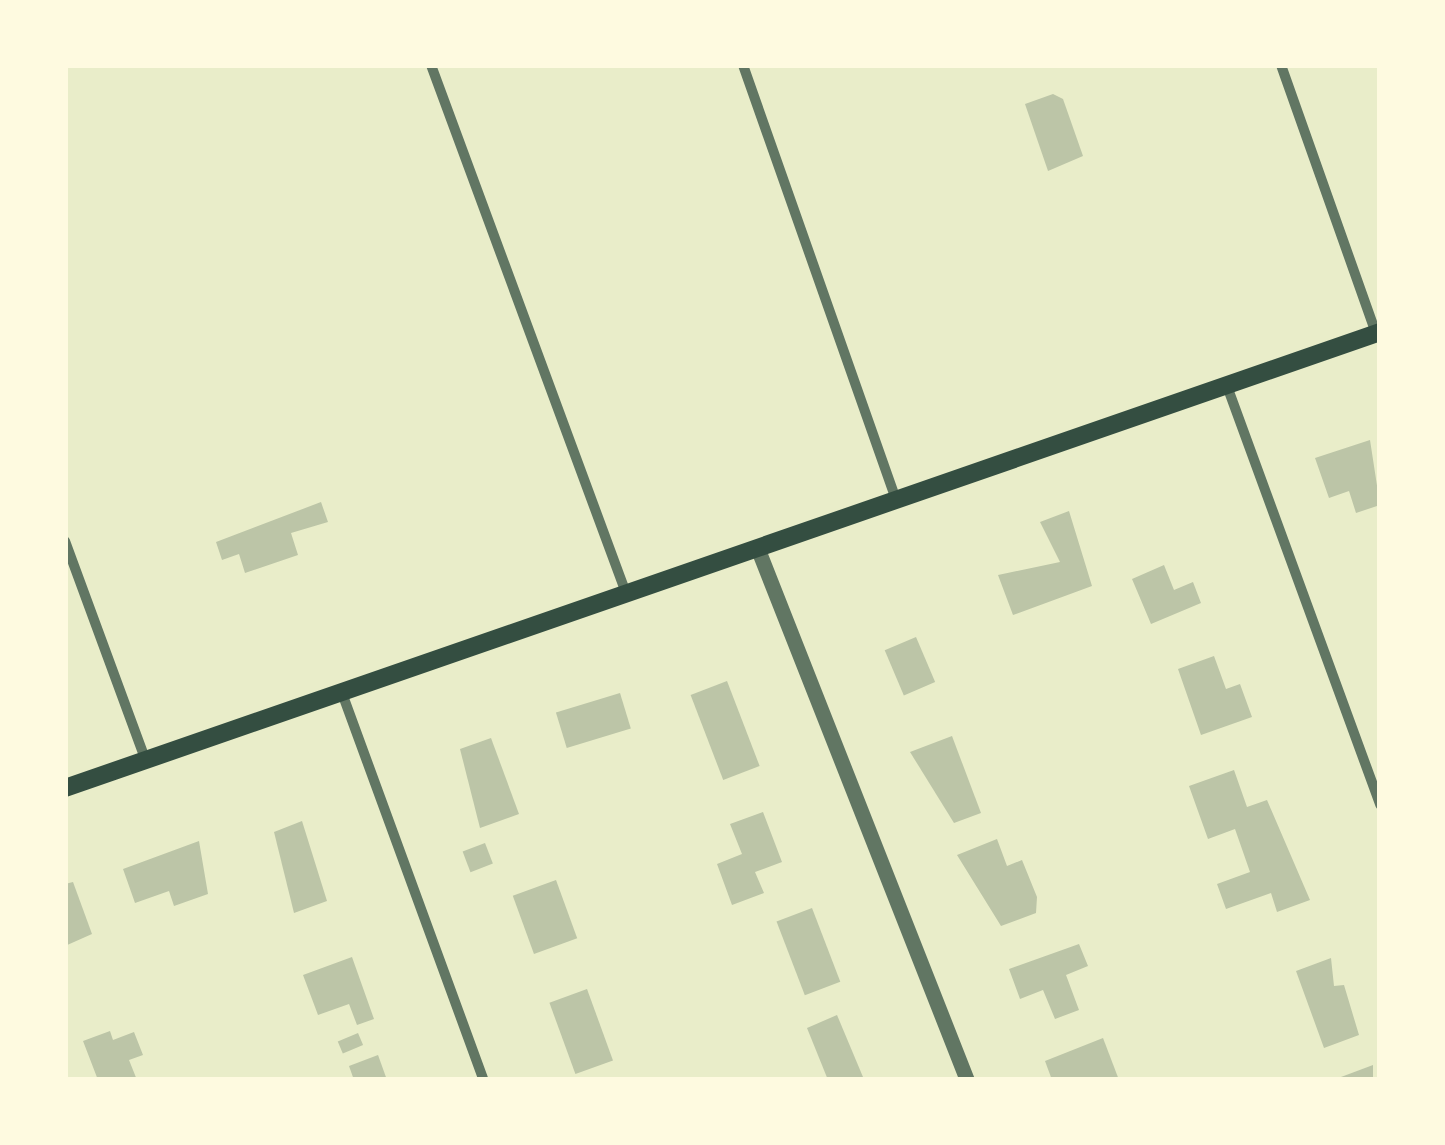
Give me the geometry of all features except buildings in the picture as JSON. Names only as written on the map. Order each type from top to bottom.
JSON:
[{"type":"main road","points":[[65,788],[1378,332]]},
{"type":"street","points":[[431,65],[626,592]]},
{"type":"street","points":[[743,65],[896,500]]},
{"type":"street","points":[[1280,65],[1378,332]]},
{"type":"street","points":[[1226,386],[1380,805]]},
{"type":"street","points":[[65,542],[145,759]]},
{"type":"street","points":[[756,548],[967,1080]]},
{"type":"street","points":[[342,693],[484,1080]]}]
